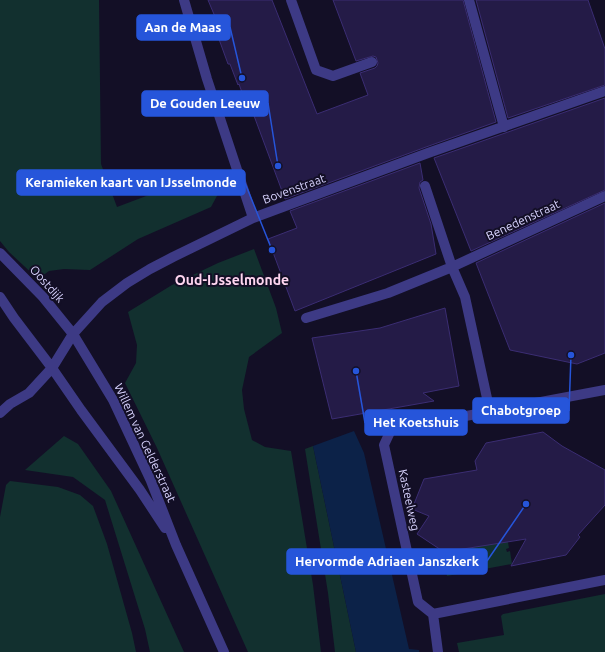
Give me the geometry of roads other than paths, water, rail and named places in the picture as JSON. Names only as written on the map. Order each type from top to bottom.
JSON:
[{"type":"street","points":[[184,0],[207,78],[253,218]]},
{"type":"street","points":[[291,0],[316,70],[333,76],[372,62]]},
{"type":"street","points":[[469,0],[504,126]]},
{"type":"street","name":"Bovenstraat","points":[[0,412],[10,404],[29,393],[52,368],[73,334],[102,302],[150,269],[253,218],[428,153],[605,91]]},
{"type":"street","points":[[424,186],[452,267],[465,297],[490,412]]},
{"type":"street","name":"Benedenstraat","points":[[306,318],[388,293],[452,267],[605,196]]},
{"type":"street","name":"Oostdijk","points":[[0,253],[43,297],[73,334]]},
{"type":"street","points":[[0,297],[52,368]]},
{"type":"street","name":"Willem van Gelderstraat","points":[[73,334],[113,400],[151,480],[176,545],[224,652]]},
{"type":"street","name":"Willem van Gelderstraat","points":[[52,368],[140,490],[176,545]]},
{"type":"street","name":"Kasteelweg","points":[[433,614],[418,602],[384,445],[391,430],[605,390]]},
{"type":"street","points":[[438,652],[433,614],[605,580]]},
{"type":"water","points":[[354,431],[364,453],[409,649],[419,650],[419,652],[356,652],[313,446]]},
{"type":"place","name":"Aan de Maas","points":[[242,78]]},
{"type":"place","name":"De Gouden Leeuw","points":[[278,166]]},
{"type":"place","name":"Keramieken kaart van IJsselmonde","points":[[272,250]]},
{"type":"place","name":"Chabotgroep","points":[[571,355]]},
{"type":"place","name":"Het Koetshuis","points":[[356,371]]},
{"type":"place","name":"Hervormde Adriaen Janszkerk","points":[[526,504]]},
{"type":"district","name":"Oud-IJsselmonde","points":[[232,280]]}]
